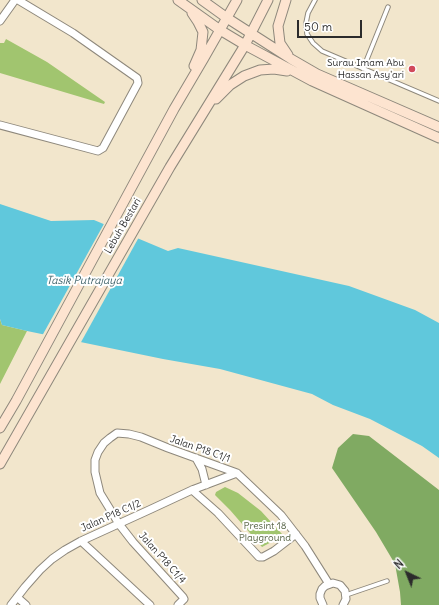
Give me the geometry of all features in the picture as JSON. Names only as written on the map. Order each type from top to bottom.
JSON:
[{"type":"main road","points":[[178,0],[220,30],[295,72],[335,92],[439,138]]},
{"type":"main road","points":[[202,0],[291,59],[318,74],[439,127]]},
{"type":"main road","name":"Lebuh Bestari","points":[[0,428],[174,109],[237,0]]},
{"type":"main road","name":"Lebuh Bestari","points":[[0,464],[161,182],[252,34],[268,0]]},
{"type":"main road","points":[[286,0],[278,26],[280,43],[291,59]]},
{"type":"main road","points":[[174,109],[201,50],[203,32],[189,8]]},
{"type":"main road","points":[[205,109],[230,85],[244,76],[260,70],[274,69],[295,72]]},
{"type":"street","points":[[0,22],[15,0]]},
{"type":"street","points":[[0,126],[98,151],[103,148],[138,83],[137,78],[73,33],[18,0]]},
{"type":"street","name":"Jalan P18 C1/1","points":[[119,524],[100,493],[95,472],[95,460],[98,452],[110,438],[117,434],[129,434],[238,472],[281,515],[305,546],[329,584]]},
{"type":"street","points":[[196,458],[202,469],[206,484]]},
{"type":"street","name":"Jalan P18 C1/2","points":[[11,605],[30,581],[52,559],[81,540],[192,490],[238,472]]},
{"type":"street","points":[[192,490],[218,513],[259,557],[274,551],[296,534]]},
{"type":"street","name":"Jalan P18 C1/4","points":[[119,524],[133,542],[184,598],[178,605]]},
{"type":"street","points":[[81,540],[150,605]]},
{"type":"street","points":[[319,604],[322,590],[325,586],[333,583],[340,585],[346,594],[346,599],[343,605]]},
{"type":"street","points":[[17,597],[26,605]]},
{"type":"lane","points":[[315,0],[308,13],[306,23],[307,34],[313,43],[322,51],[439,101]]},
{"type":"lane","points":[[363,69],[388,7]]},
{"type":"lane","points":[[346,594],[387,581]]},
{"type":"green space","points":[[6,39],[47,62],[105,102],[104,104],[0,73],[0,43],[4,43]]},
{"type":"green space","points":[[0,319],[2,325],[27,331],[0,384]]},
{"type":"green space","points":[[353,434],[369,436],[439,490],[439,605],[401,605],[395,564],[376,532],[332,468],[338,448]]},
{"type":"green space","name":"Presint 18 Playground","points":[[225,487],[238,493],[261,511],[282,534],[279,538],[262,547],[215,495],[216,492]]},
{"type":"water","name":"Tasik Putrajaya","points":[[0,204],[51,221],[94,220],[168,251],[178,248],[349,286],[415,310],[439,323],[439,458],[422,446],[370,419],[333,405],[312,394],[220,369],[163,359],[2,325],[0,319]]},
{"type":"pier","points":[[105,222],[139,237],[80,344],[42,336]]},
{"type":"place","name":"Surau Imam Abu Hassan Asy'ari","points":[[412,69]]}]
